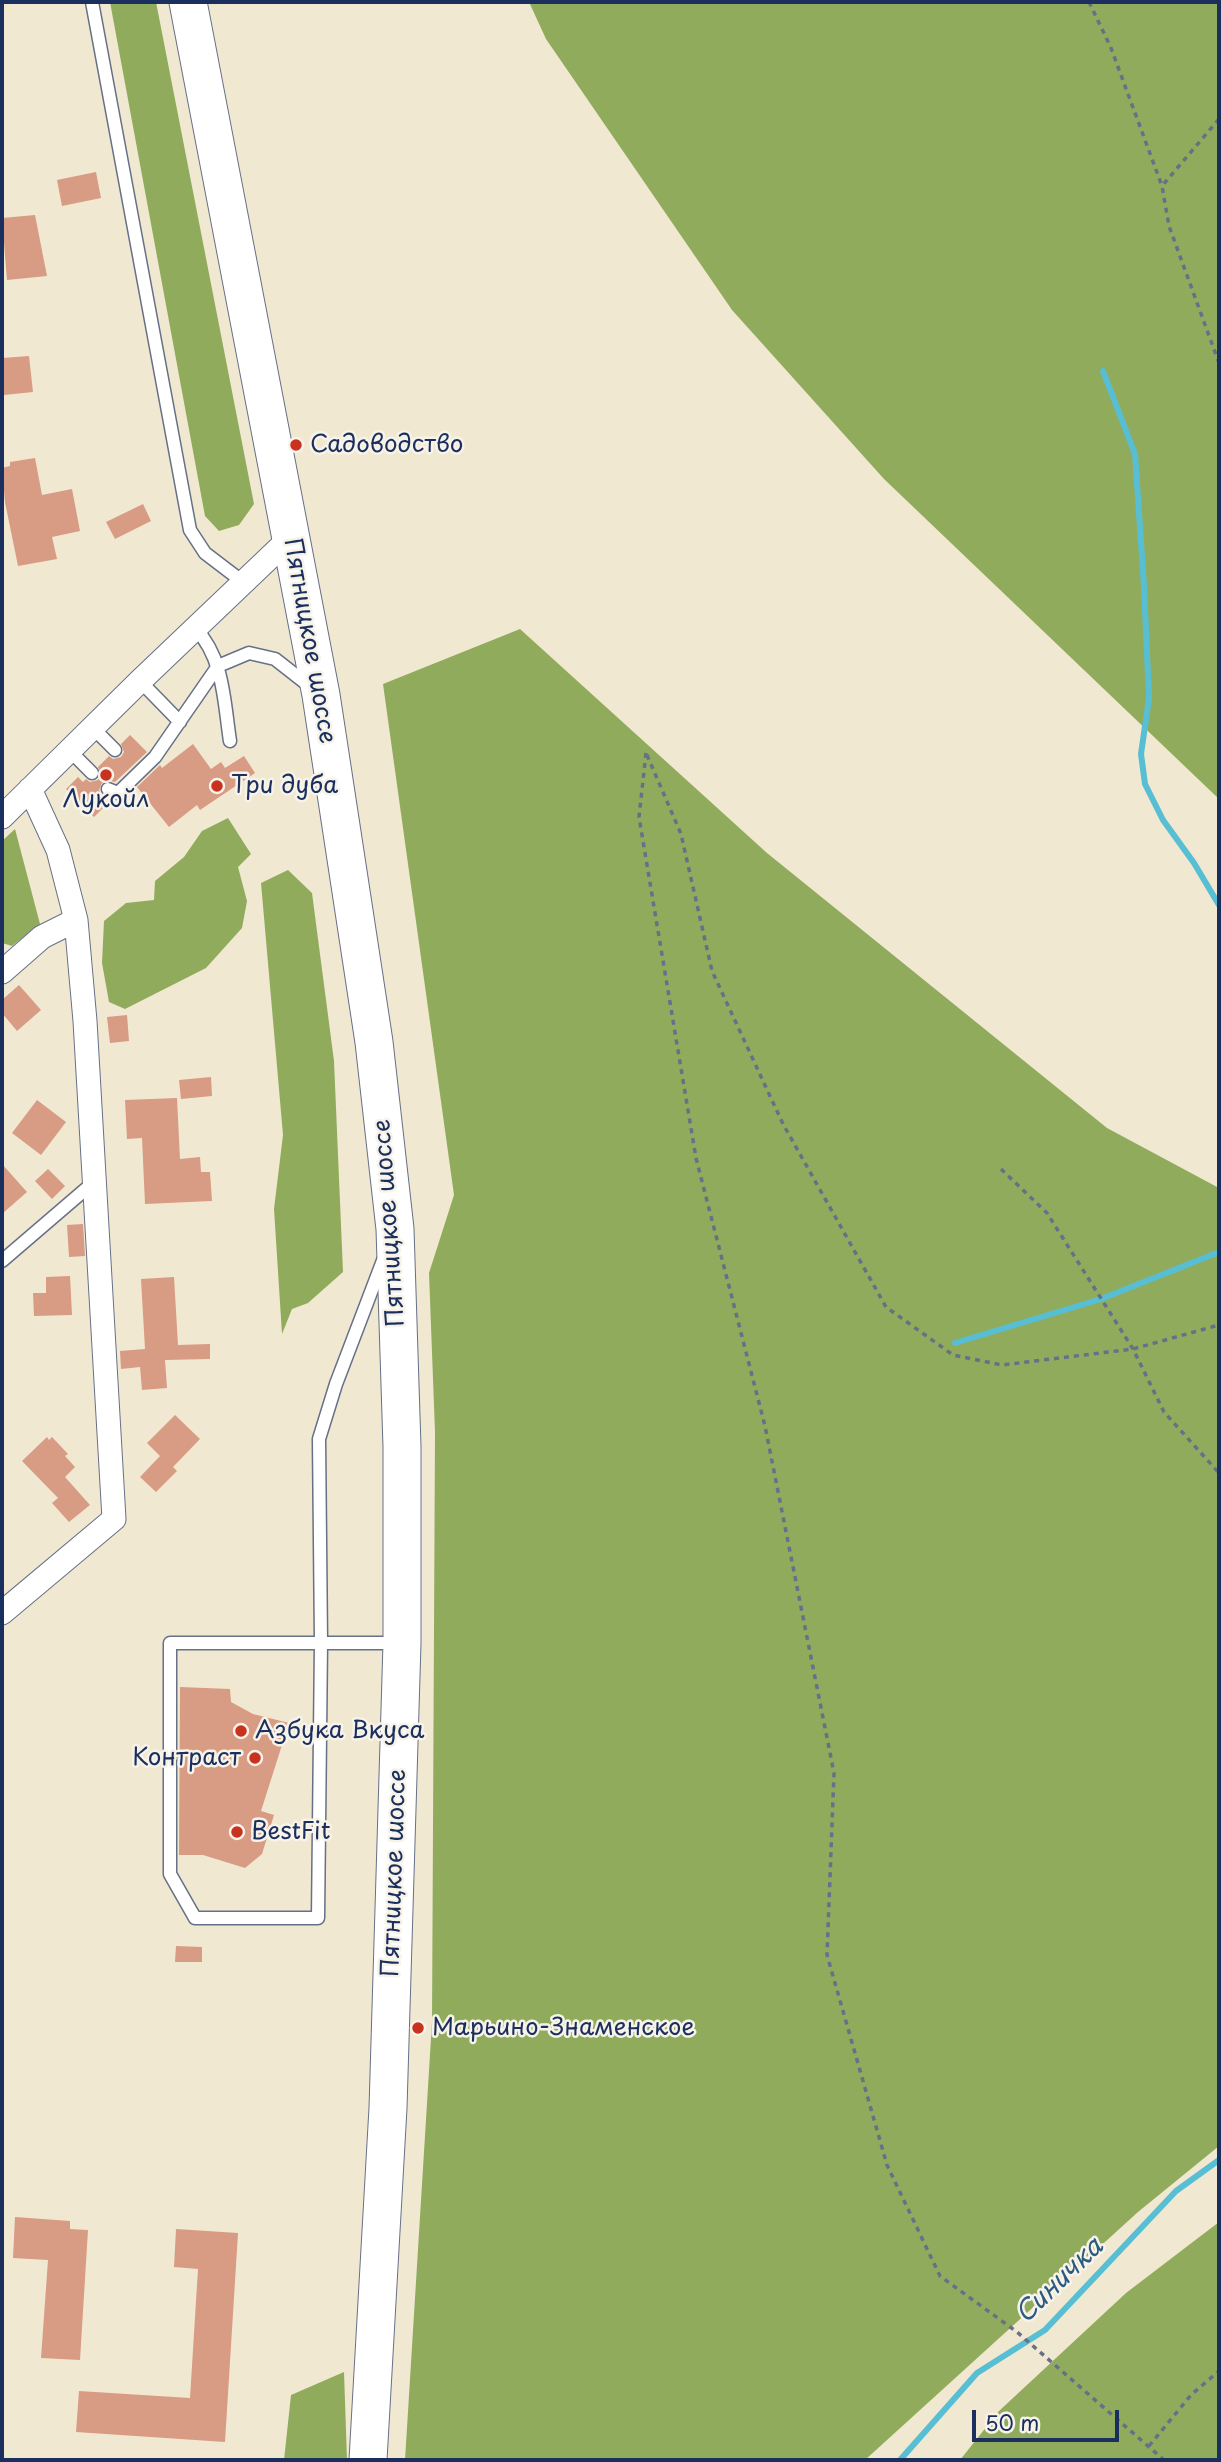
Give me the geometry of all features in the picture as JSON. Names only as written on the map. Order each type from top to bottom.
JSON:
[{"type":"main road","name":"Пятницкое шоссе","points":[[188,2],[321,695],[374,1042],[395,1229],[402,1447],[402,1643],[388,2108],[368,2460]]},
{"type":"street","points":[[2,817],[290,538]]},
{"type":"street","points":[[2,1613],[114,1519],[85,1021],[76,920],[58,850],[30,789]]},
{"type":"street","points":[[2,972],[42,937],[76,920]]},
{"type":"lane","points":[[92,2],[190,530],[205,553],[243,582]]},
{"type":"lane","points":[[195,628],[209,642],[218,666],[230,741]]},
{"type":"lane","points":[[108,789],[118,793],[134,771],[155,757],[218,666],[249,653],[275,659],[321,695]]},
{"type":"lane","points":[[140,681],[180,722]]},
{"type":"lane","points":[[93,728],[115,750]]},
{"type":"lane","points":[[70,751],[92,773]]},
{"type":"lane","points":[[2,1261],[94,1182]]},
{"type":"lane","points":[[395,1229],[336,1384],[319,1438],[321,1643],[318,1918],[195,1918],[170,1874],[170,1643],[321,1643],[402,1643]]},
{"type":"path","points":[[1089,2],[1111,48],[1162,186],[1169,226],[1219,363]]},
{"type":"path","points":[[1162,186],[1219,119]]},
{"type":"path","points":[[1164,2460],[1017,2332],[940,2276],[887,2165],[827,1955],[834,1773],[765,1426],[696,1158],[639,817],[646,753],[681,834],[712,971],[783,1124],[886,1307],[953,1355],[1002,1365],[1133,1349],[1219,1325]]},
{"type":"path","points":[[1001,1169],[1047,1213],[1133,1349],[1164,1412],[1219,1473]]},
{"type":"path","points":[[1149,2446],[1191,2395],[1219,2371]]},
{"type":"green space","points":[[110,2],[156,2],[254,504],[239,525],[219,531],[205,516]]},
{"type":"green space","points":[[529,2],[1219,2],[1219,799],[884,479],[732,310],[546,39]]},
{"type":"green space","points":[[520,629],[767,853],[1107,1128],[1219,1188],[1219,2146],[1138,2212],[865,2460],[405,2460],[432,2022],[435,1432],[429,1273],[454,1195],[383,684]]},
{"type":"green space","points":[[228,818],[251,854],[238,867],[247,901],[242,928],[206,968],[125,1009],[109,1002],[102,963],[104,921],[126,903],[154,900],[155,881],[184,857],[202,831]]},
{"type":"green space","points":[[15,829],[40,924],[12,946],[2,943],[2,841]]},
{"type":"green space","points":[[288,870],[312,893],[334,1061],[343,1272],[308,1303],[292,1309],[282,1334],[274,1209],[283,1135],[261,883]]},
{"type":"green space","points":[[1219,2222],[1219,2460],[960,2460],[999,2411],[1126,2293]]},
{"type":"green space","points":[[344,2372],[347,2460],[284,2460],[291,2395]]},
{"type":"building","points":[[96,172],[101,198],[62,206],[57,180]]},
{"type":"building","points":[[35,215],[47,276],[7,280],[2,218]]},
{"type":"building","points":[[29,356],[33,392],[4,395],[2,358]]},
{"type":"building","points":[[35,458],[42,495],[72,489],[80,531],[52,537],[57,559],[18,566],[5,502],[2,468],[10,466],[10,462]]},
{"type":"building","points":[[143,504],[151,521],[115,539],[106,522]]},
{"type":"building","name":"Лукойл","points":[[130,735],[147,752],[115,782],[107,780],[102,783],[99,790],[102,795],[99,798],[106,805],[94,817],[66,789],[78,777],[83,782],[86,779],[90,782],[98,780],[101,775],[98,767],[109,756],[113,759],[121,757],[124,752],[121,744]]},
{"type":"building","points":[[193,744],[211,769],[221,762],[225,768],[244,756],[255,773],[200,810],[197,805],[169,827],[137,787],[160,765],[162,768]]},
{"type":"building","points":[[19,985],[41,1010],[17,1031],[2,1013],[2,1000]]},
{"type":"building","points":[[127,1015],[129,1041],[110,1043],[107,1017]]},
{"type":"building","points":[[211,1077],[212,1096],[181,1099],[179,1080]]},
{"type":"building","points":[[177,1098],[180,1159],[200,1157],[201,1172],[210,1172],[212,1201],[145,1204],[142,1138],[127,1139],[125,1100]]},
{"type":"building","points":[[37,1100],[66,1122],[41,1155],[12,1133]]},
{"type":"building","points":[[2,1164],[27,1192],[2,1214]]},
{"type":"building","points":[[48,1169],[65,1186],[52,1199],[35,1181]]},
{"type":"building","points":[[83,1224],[85,1256],[69,1257],[67,1225]]},
{"type":"building","points":[[70,1276],[72,1315],[34,1316],[33,1293],[46,1293],[46,1277]]},
{"type":"building","points":[[174,1277],[178,1345],[210,1344],[210,1359],[165,1360],[167,1388],[142,1390],[140,1367],[121,1369],[120,1351],[145,1349],[141,1279]]},
{"type":"building","points":[[175,1415],[200,1439],[173,1467],[177,1471],[156,1492],[140,1477],[160,1456],[147,1443]]},
{"type":"building","points":[[47,1437],[49,1440],[52,1437],[68,1454],[65,1456],[75,1467],[65,1477],[90,1505],[69,1522],[52,1503],[58,1498],[22,1461]]},
{"type":"building","points":[[180,1687],[230,1689],[231,1702],[253,1714],[289,1723],[261,1811],[274,1815],[262,1854],[245,1868],[203,1855],[179,1855]]},
{"type":"building","points":[[176,1946],[202,1947],[202,1962],[175,1962]]},
{"type":"building","points":[[15,2217],[70,2221],[70,2229],[88,2230],[80,2360],[41,2358],[48,2260],[13,2258]]},
{"type":"building","points":[[176,2229],[238,2233],[225,2442],[76,2432],[79,2391],[190,2398],[198,2269],[174,2267]]},
{"type":"waterway","points":[[1103,371],[1135,454],[1149,698],[1141,754],[1145,784],[1163,820],[1194,863],[1219,905]]},
{"type":"waterway","points":[[955,1343],[1101,1299],[1219,1252]]},
{"type":"waterway","name":"Синичка","points":[[900,2460],[977,2373],[1045,2330],[1176,2191],[1219,2160]]},
{"type":"place","name":"Садоводство","points":[[296,445]]},
{"type":"place","name":"Лукойл","points":[[106,775]]},
{"type":"place","name":"Три дуба","points":[[217,786]]},
{"type":"place","name":"Азбука Вкуса","points":[[241,1731]]},
{"type":"place","name":"Контраст","points":[[255,1758]]},
{"type":"place","name":"BestFit","points":[[237,1832]]},
{"type":"place","name":"Марьино-Знаменское","points":[[418,2028]]}]
